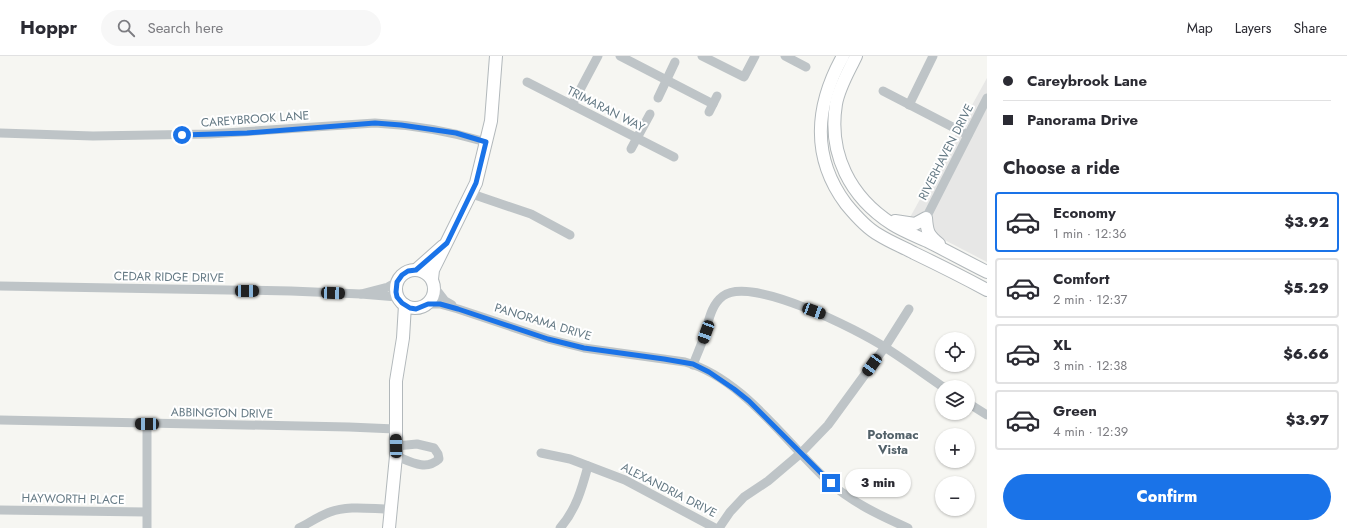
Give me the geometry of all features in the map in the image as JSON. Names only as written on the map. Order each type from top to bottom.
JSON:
[{"type":"main road","points":[[403,338],[414,316],[425,306],[434,294],[433,270],[472,194],[476,183],[491,121],[496,56]]},
{"type":"main road","points":[[843,56],[825,97],[821,119],[821,146],[827,171],[837,192],[855,215],[878,234],[963,276],[987,290]]},
{"type":"main road","points":[[856,56],[836,103],[834,130],[838,153],[851,185],[869,206],[892,224],[987,272]]},
{"type":"main road","points":[[882,216],[895,221],[915,224],[926,218],[926,230],[928,234],[949,252]]},
{"type":"main road","points":[[416,270],[447,243]]},
{"type":"main road","points":[[389,528],[396,451],[396,381],[403,338],[401,301],[396,292],[397,282],[402,275],[408,271],[416,270],[425,272],[434,283]]},
{"type":"main road","points":[[963,276],[979,280],[987,284]]},
{"type":"main road","points":[[401,301],[416,309],[425,306]]},
{"type":"street","points":[[572,105],[598,56]]},
{"type":"street","points":[[620,56],[713,104]]},
{"type":"street","points":[[702,56],[744,77],[755,56]]},
{"type":"street","points":[[785,56],[806,67]]},
{"type":"street","points":[[909,105],[933,56]]},
{"type":"street","points":[[658,98],[675,62]]},
{"type":"street","name":"TRIMARAN WAY","points":[[528,82],[674,157]]},
{"type":"street","points":[[883,90],[968,135]]},
{"type":"street","name":"RIVERHAVEN DRIVE","points":[[926,218],[987,98]]},
{"type":"street","points":[[631,150],[650,114]]},
{"type":"street","name":"CAREYBROOK LANE","points":[[0,133],[93,136],[210,134],[375,123],[401,125],[456,133],[486,142]]},
{"type":"street","points":[[472,194],[531,214],[570,235]]},
{"type":"street","name":"CEDAR RIDGE DRIVE","points":[[361,294],[382,289],[397,282]]},
{"type":"street","name":"PANORAMA DRIVE","points":[[434,283],[445,301],[458,309]]},
{"type":"street","name":"CEDAR RIDGE DRIVE","points":[[0,286],[291,291],[361,294],[401,301]]},
{"type":"street","points":[[693,364],[706,332],[709,317],[714,305],[722,296],[729,293],[737,291],[750,291],[761,293],[824,315],[885,347],[935,381]]},
{"type":"street","name":"PANORAMA DRIVE","points":[[425,306],[440,304],[573,346],[598,351],[693,364],[709,372],[744,397],[831,483],[860,505],[876,514],[908,528]]},
{"type":"street","points":[[719,528],[730,512],[744,497],[768,481],[801,453],[828,425],[885,347],[910,309]]},
{"type":"street","points":[[975,407],[987,415]]},
{"type":"street","name":"ABBINGTON DRIVE","points":[[0,420],[395,429]]},
{"type":"street","points":[[147,424],[147,528]]},
{"type":"street","name":"ALEXANDRIA DRIVE","points":[[541,453],[563,457],[631,483],[715,528]]},
{"type":"street","points":[[560,528],[570,514],[578,498],[588,466]]},
{"type":"street","points":[[299,528],[330,512],[339,510],[356,508],[391,509]]},
{"type":"street","name":"HAYWORTH PLACE","points":[[0,510],[146,512]]},
{"type":"shaded area","points":[[987,78],[987,262],[908,221]]},
{"type":"district","name":"Potomac Vista","points":[[893,442]]},
{"type":"route","points":[[182,135],[247,133],[375,123],[401,125],[456,133],[486,142],[472,194],[447,243],[416,270],[408,271],[402,275],[397,282],[397,297],[404,305],[416,309],[428,304],[440,304],[548,339],[584,348],[693,364],[709,372],[749,401],[831,483]]}]
